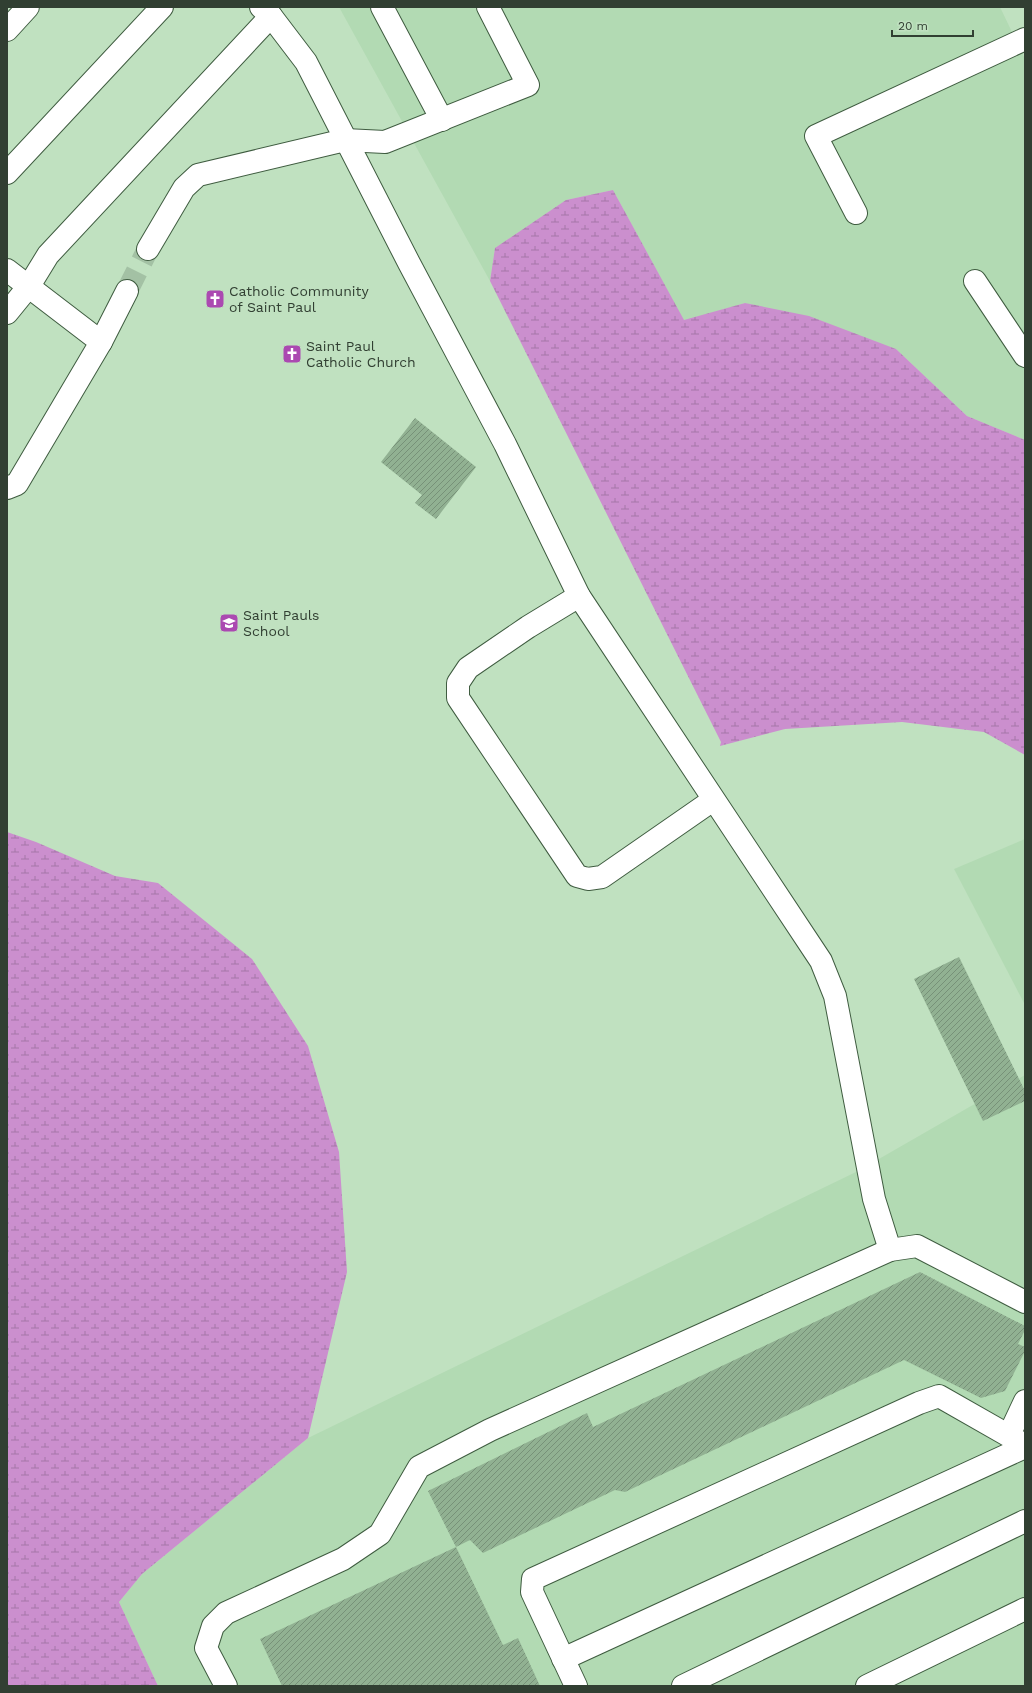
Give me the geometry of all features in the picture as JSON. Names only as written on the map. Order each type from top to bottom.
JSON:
[{"type":"street","points":[[7,30],[28,7]]},
{"type":"street","points":[[7,173],[162,7]]},
{"type":"street","points":[[382,7],[442,120]]},
{"type":"street","points":[[148,249],[184,188],[198,175],[345,140],[385,142],[528,85],[488,7]]},
{"type":"street","points":[[7,313],[30,286],[48,255],[266,12],[306,62],[345,140],[505,444],[579,596],[821,961],[835,996],[874,1199],[890,1250]]},
{"type":"street","points":[[856,213],[816,136],[1025,39]]},
{"type":"street","points":[[7,270],[30,286],[101,342]]},
{"type":"street","points":[[975,281],[1025,356]]},
{"type":"street","points":[[7,488],[17,484],[101,342],[127,291]]},
{"type":"street","points":[[579,596],[468,668],[458,683],[458,698],[577,876],[588,879],[602,877],[713,800]]},
{"type":"street","points":[[226,1686],[206,1648],[213,1626],[226,1613],[343,1559],[380,1534],[419,1467],[490,1430],[890,1250],[918,1246],[1025,1302]]},
{"type":"street","points":[[576,1686],[532,1592],[533,1579],[912,1406],[939,1396],[1020,1442]]},
{"type":"street","points":[[1020,1442],[1025,1401]]},
{"type":"street","points":[[563,1659],[1020,1442]]},
{"type":"street","points":[[684,1686],[1025,1522]]},
{"type":"street","points":[[867,1686],[1025,1609]]},
{"type":"shaded area","points":[[339,7],[1000,7],[1025,59],[1025,440],[967,416],[896,349],[745,303],[684,321],[613,190],[566,200],[495,248],[490,281]]},
{"type":"shaded area","points":[[1025,839],[1025,1005],[954,869]]},
{"type":"shaded area","points":[[1025,1075],[1025,1686],[158,1686],[119,1602],[142,1574],[308,1438],[858,1171]]},
{"type":"green space","points":[[613,190],[684,320],[745,303],[809,316],[896,349],[967,416],[1025,440],[1025,755],[984,732],[902,722],[785,729],[720,746],[721,742],[490,281],[495,248],[566,200]]},
{"type":"green space","points":[[7,832],[36,842],[115,876],[158,883],[252,959],[308,1046],[339,1152],[347,1272],[308,1438],[142,1574],[119,1602],[158,1686],[7,1686]]},
{"type":"building","points":[[415,418],[476,467],[436,519],[415,503],[422,495],[381,462]]},
{"type":"building","points":[[959,957],[1025,1091],[1025,1101],[983,1121],[914,979]]},
{"type":"building","points":[[920,1272],[1025,1326],[1025,1330],[1018,1344],[1025,1347],[1025,1351],[1005,1391],[981,1398],[904,1360],[625,1492],[615,1490],[483,1553],[470,1540],[456,1547],[428,1491],[587,1413],[593,1427]]},
{"type":"building","points":[[456,1547],[503,1645],[518,1638],[540,1686],[282,1686],[260,1639]]},
{"type":"tunnel","points":[[127,291],[148,249]]},
{"type":"place","name":"Catholic Community of Saint Paul","points":[[215,299]]},
{"type":"place","name":"Saint Paul Catholic Church","points":[[292,354]]},
{"type":"place","name":"Saint Pauls School","points":[[229,623]]}]
